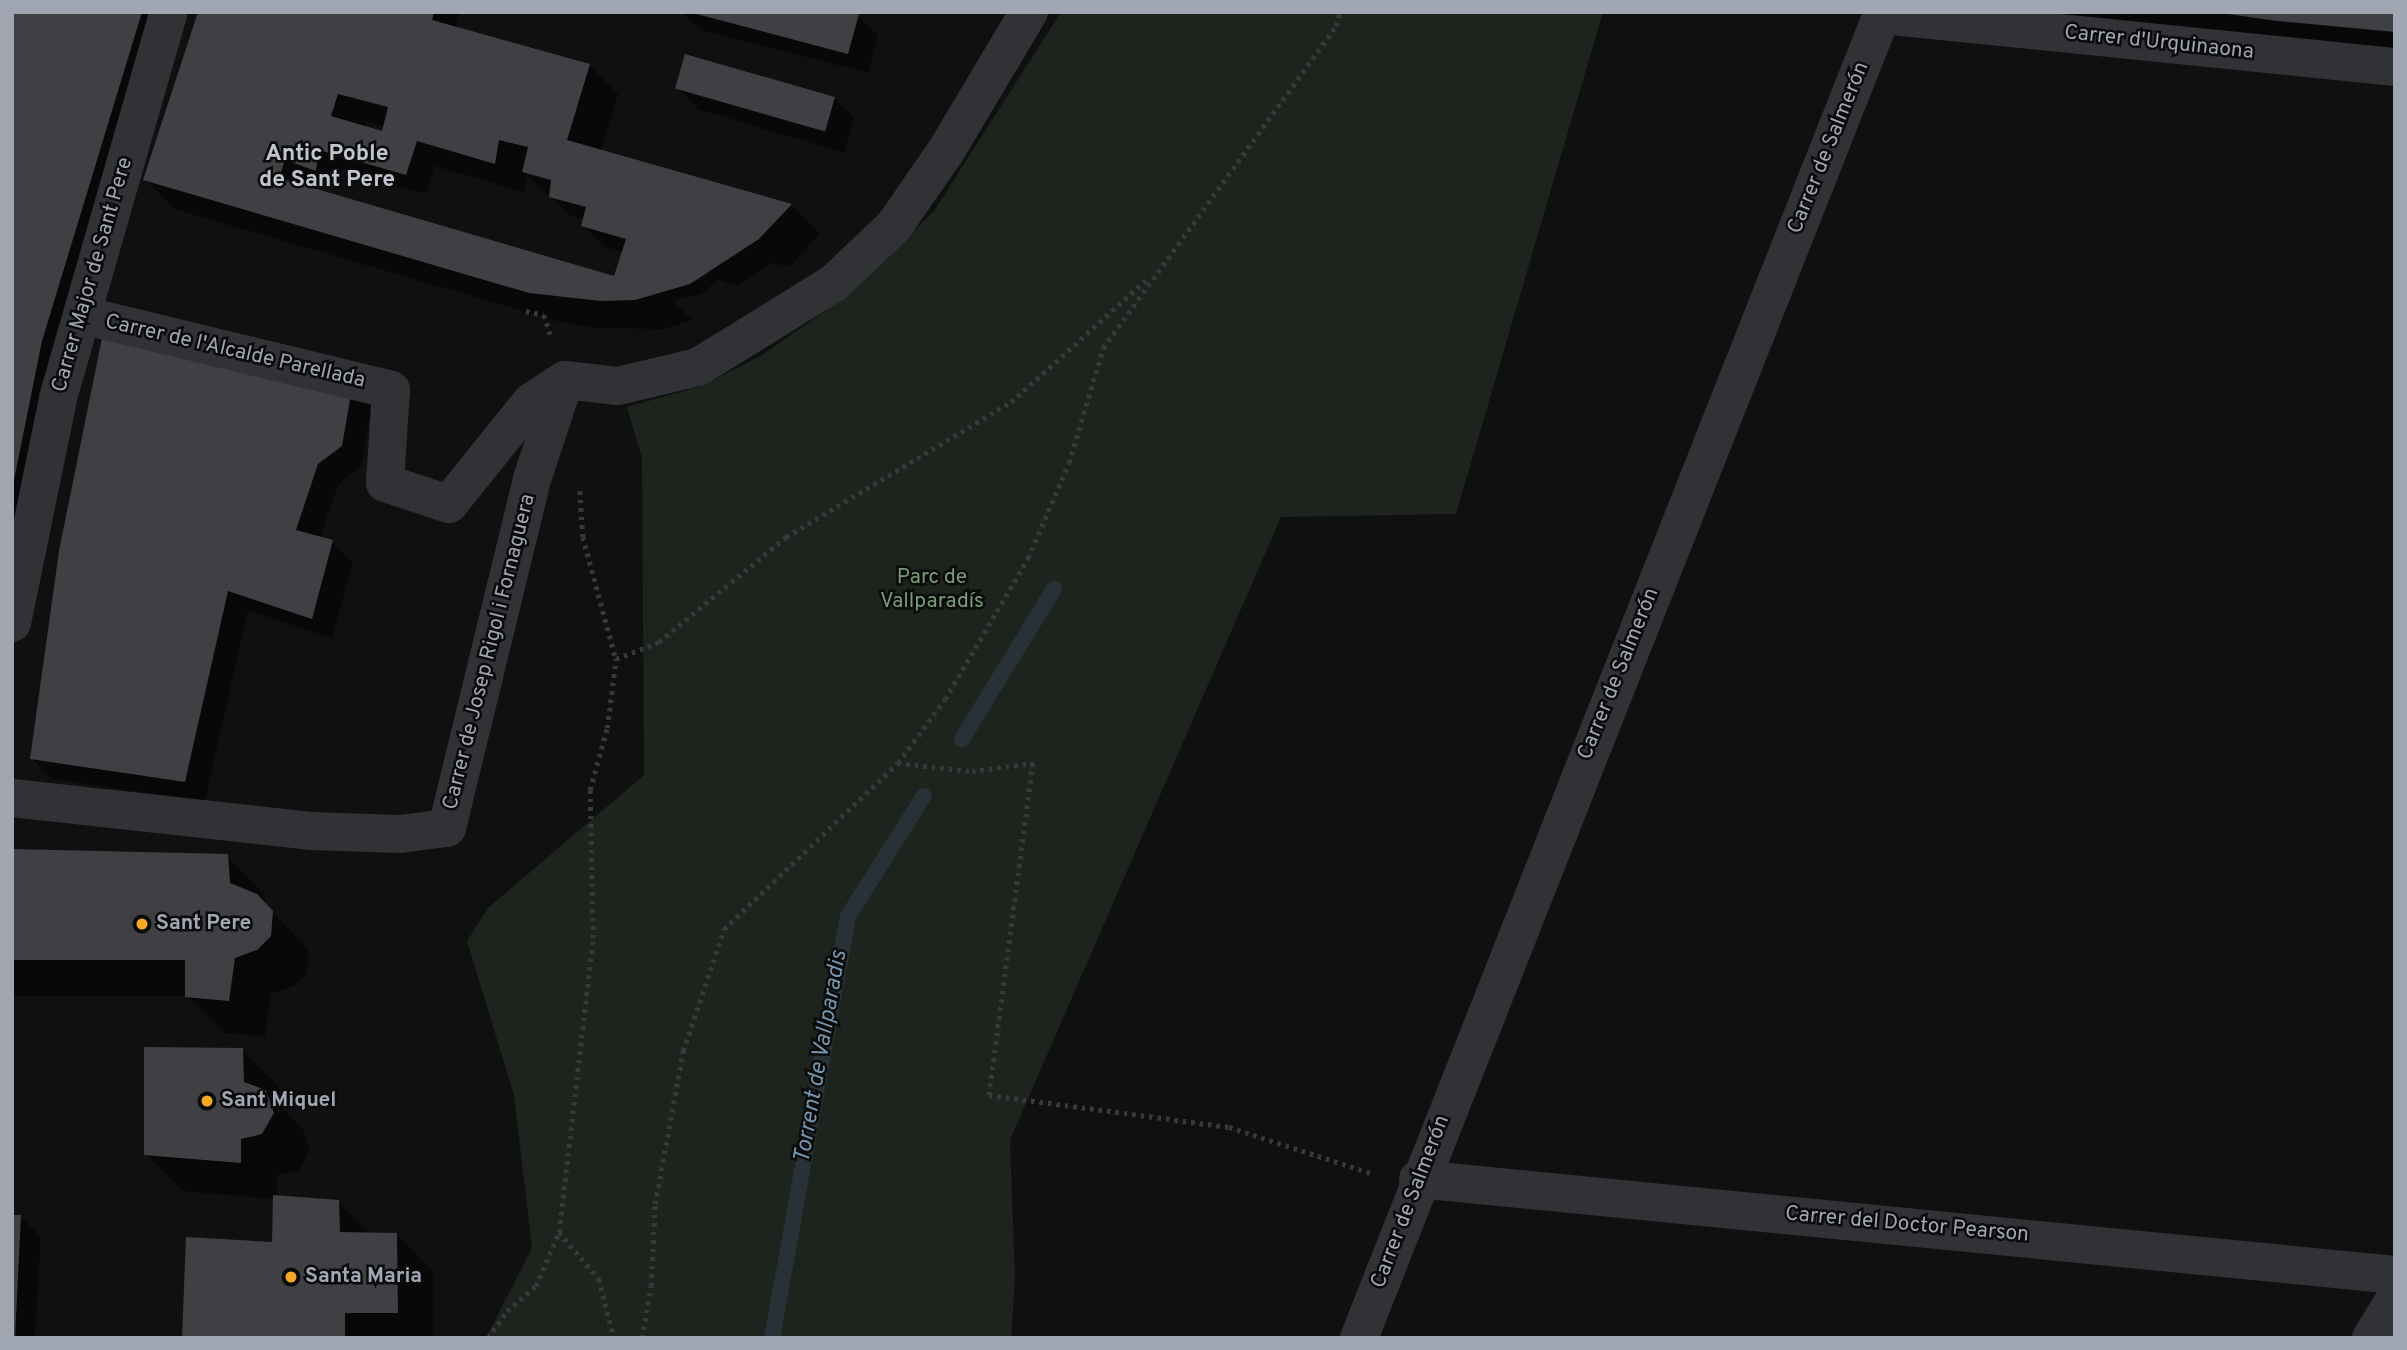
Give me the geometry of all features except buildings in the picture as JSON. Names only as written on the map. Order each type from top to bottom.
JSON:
[{"type":"street","name":"Carrer Major de Sant Pere","points":[[12,623],[58,398],[169,12]]},
{"type":"street","points":[[565,380],[618,386],[698,367],[834,283],[894,226],[946,151],[1029,12]]},
{"type":"street","name":"Carrer d'Urquinaona","points":[[1883,14],[2395,67]]},
{"type":"street","name":"Carrer de Salmerón","points":[[1359,1338],[1401,1178],[1883,14]]},
{"type":"street","name":"Carrer de l'Alcalde Parellada","points":[[82,315],[391,390],[385,483],[449,504],[531,402],[565,380]]},
{"type":"street","name":"Carrer de Josep Rigol i Fornaguera","points":[[12,798],[310,831],[400,834],[447,828],[533,476],[565,380]]},
{"type":"street","name":"Carrer del Doctor Pearson","points":[[1401,1178],[2395,1275]]},
{"type":"street","points":[[2371,1338],[2395,1299]]},
{"type":"path","points":[[642,1338],[651,1286],[655,1204],[683,1051],[724,929],[898,763],[946,699],[1027,558],[1069,463],[1103,348],[1152,275],[1336,26],[1340,12]]},
{"type":"path","points":[[616,659],[659,642],[786,537],[1011,402],[1152,275]]},
{"type":"path","points":[[526,311],[544,314],[565,380]]},
{"type":"path","points":[[488,1338],[507,1311],[536,1286],[559,1232],[593,938],[590,790],[607,728],[616,659],[583,537],[580,482]]},
{"type":"path","points":[[898,763],[972,771],[1033,763],[989,1095],[1230,1127],[1401,1178]]},
{"type":"path","points":[[559,1232],[599,1279],[614,1338]]},
{"type":"green space","name":"Parc de Vallparadís","points":[[1061,12],[1603,12],[1456,514],[1281,517],[1010,1140],[1015,1277],[1011,1338],[486,1338],[532,1248],[514,1095],[467,941],[488,908],[644,775],[642,458],[627,407],[702,386],[762,355],[850,294],[934,211]]},
{"type":"waterway","name":"Torrent de Vallparadis","points":[[962,739],[1054,589]]},
{"type":"waterway","name":"Torrent de Vallparadis","points":[[772,1338],[848,916],[924,796]]},
{"type":"place","name":"Sant Pere","points":[[142,924]]},
{"type":"place","name":"Sant Miquel","points":[[207,1101]]},
{"type":"place","name":"Santa Maria","points":[[291,1277]]},
{"type":"district","name":"Antic Poble de Sant Pere","points":[[327,168]]}]
